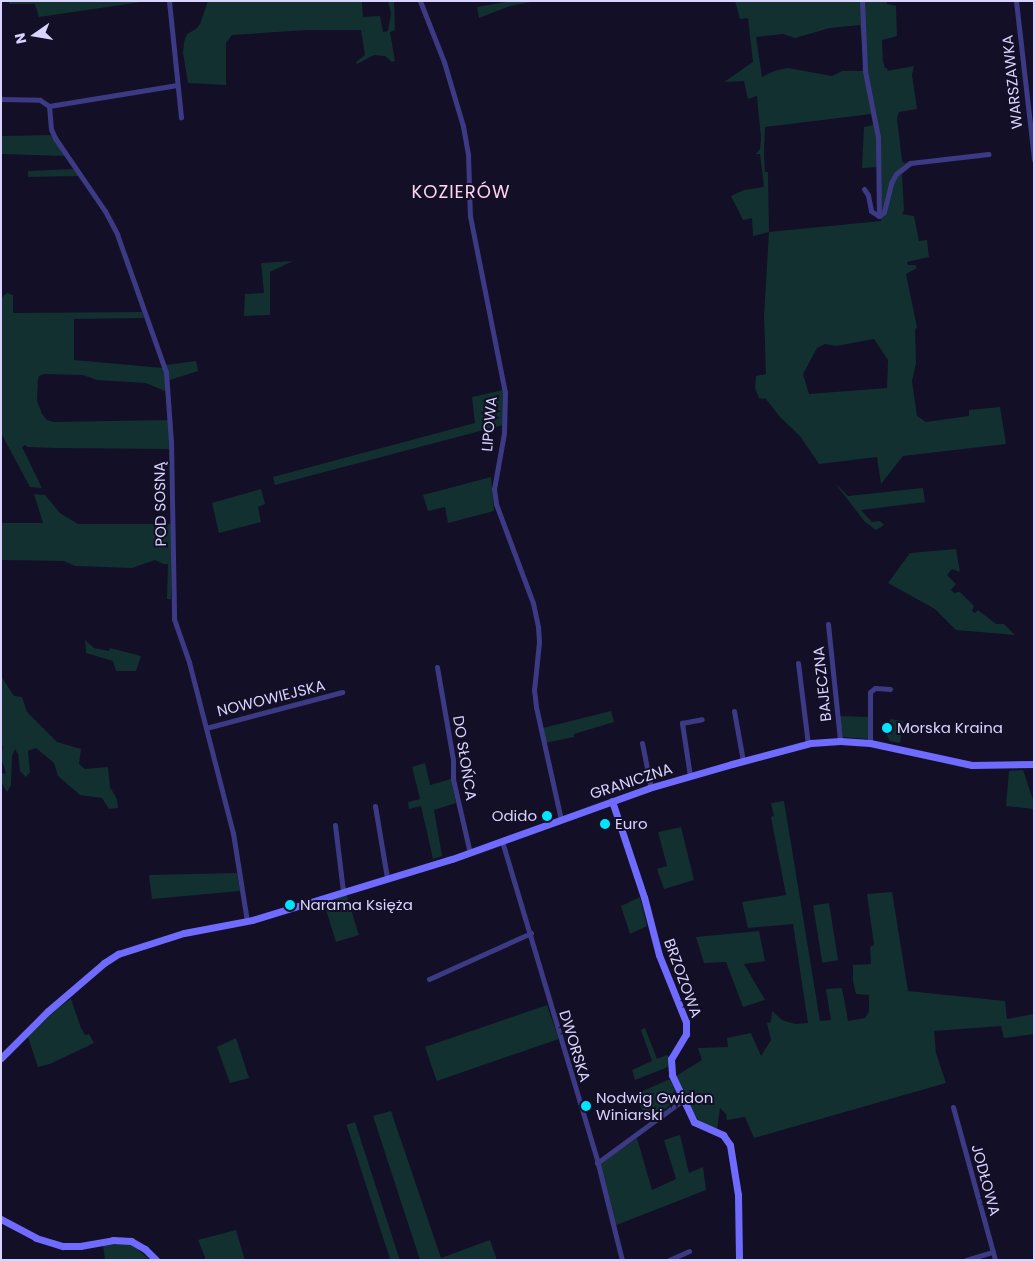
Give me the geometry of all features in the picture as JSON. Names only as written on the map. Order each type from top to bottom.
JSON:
[{"type":"street","points":[[169,1],[181,117]]},
{"type":"street","name":"LIPOWA","points":[[420,1],[444,62],[465,136],[470,216],[505,392],[504,433],[494,489],[496,504],[533,603],[538,627],[539,642],[535,673],[535,698],[539,729],[560,820]]},
{"type":"street","points":[[862,1],[865,71],[878,137],[879,216]]},
{"type":"street","name":"WARSZAWKA","points":[[1016,1],[1034,160]]},
{"type":"street","points":[[1,99],[40,100],[49,106],[177,85]]},
{"type":"street","name":"POD SOSNĄ","points":[[49,106],[51,130],[55,138],[101,205],[116,234],[166,372],[172,457],[174,618],[189,662],[233,833],[247,921]]},
{"type":"street","points":[[879,216],[884,212],[894,178],[910,163],[988,154]]},
{"type":"street","points":[[864,189],[868,195],[871,211],[879,216]]},
{"type":"street","name":"BAJECZNA","points":[[828,624],[840,741]]},
{"type":"street","points":[[798,663],[808,744]]},
{"type":"street","name":"DO SŁOŃCA","points":[[437,667],[453,760],[452,779],[470,853]]},
{"type":"street","points":[[870,743],[870,692],[874,688],[890,689]]},
{"type":"street","name":"NOWOWIEJSKA","points":[[206,728],[342,692]]},
{"type":"street","points":[[734,711],[743,761]]},
{"type":"street","points":[[690,776],[682,723],[702,719]]},
{"type":"street","name":"GRANICZNA","points":[[1,1058],[48,1011],[104,963],[118,954],[184,933],[247,921],[470,853],[612,801],[690,776],[808,744],[840,741],[870,743],[972,765],[1034,764]]},
{"type":"street","points":[[642,743],[651,788]]},
{"type":"street","name":"BRZOZOWA","points":[[612,801],[644,897],[659,955],[686,1022],[686,1034],[671,1059],[672,1075],[694,1122],[723,1135],[730,1145],[738,1195],[738,1260]]},
{"type":"street","points":[[376,806],[388,878]]},
{"type":"street","points":[[335,825],[343,892]]},
{"type":"street","name":"DWORSKA","points":[[502,841],[531,933],[549,1004],[597,1163],[622,1260]]},
{"type":"street","points":[[428,979],[531,933]]},
{"type":"street","points":[[597,1163],[683,1100]]},
{"type":"street","name":"JODŁOWA","points":[[953,1107],[995,1260]]},
{"type":"street","points":[[1,1219],[36,1238],[62,1246],[80,1246],[113,1240],[131,1241],[145,1249],[156,1260]]},
{"type":"street","points":[[670,1260],[689,1251]]},
{"type":"street","points":[[966,1260],[993,1252]]},
{"type":"green space","points":[[9,1],[148,1],[39,17],[35,4],[9,4]]},
{"type":"green space","points":[[208,1],[362,1],[363,17],[380,16],[383,32],[388,31],[391,13],[388,1],[394,1],[395,30],[390,32],[395,61],[392,62],[385,56],[374,55],[357,64],[356,62],[365,55],[361,30],[307,30],[232,35],[226,43],[226,85],[188,83],[183,53],[184,42],[187,34],[196,29],[200,24]]},
{"type":"green space","points":[[512,1],[531,2],[510,6],[479,18],[477,7]]},
{"type":"green space","points":[[735,1],[887,1],[887,4],[896,6],[897,36],[882,40],[883,61],[885,68],[888,69],[887,71],[914,66],[912,75],[917,109],[899,112],[897,118],[902,161],[904,163],[935,159],[913,165],[902,174],[904,210],[902,214],[914,216],[919,241],[927,240],[929,257],[907,262],[908,265],[915,265],[917,268],[906,274],[917,327],[915,330],[916,363],[912,381],[917,416],[926,422],[969,416],[969,410],[1000,407],[1006,444],[903,456],[881,484],[877,457],[819,464],[800,436],[780,417],[766,399],[759,398],[755,388],[756,376],[766,374],[764,316],[769,232],[753,236],[752,218],[743,220],[731,196],[744,190],[764,187],[760,154],[756,154],[760,149],[761,139],[757,96],[748,99],[744,81],[724,82],[753,62],[748,18],[740,19]],"holes":[[[860,25],[865,71],[842,71],[832,76],[788,68],[774,71],[762,77],[756,37],[783,34],[795,38],[830,28]],[[871,114],[873,125],[864,127],[862,168],[879,167],[881,221],[769,232],[768,172],[765,172],[765,127]],[[874,339],[888,360],[887,388],[809,394],[803,374],[817,348],[825,344],[836,346]]]},
{"type":"green space","points":[[51,135],[65,156],[1,154],[1,136]]},
{"type":"green space","points":[[74,169],[79,176],[28,177],[28,171]]},
{"type":"green space","points":[[293,261],[270,272],[270,315],[244,316],[245,294],[264,293],[261,263]]},
{"type":"green space","points":[[7,293],[13,295],[13,313],[142,312],[144,318],[74,319],[74,360],[163,368],[167,392],[146,383],[97,380],[83,375],[44,374],[39,376],[37,401],[42,414],[47,420],[54,422],[169,420],[169,449],[55,448],[28,447],[25,445],[22,447],[42,488],[30,487],[1,433],[1,298]]},
{"type":"green space","points":[[196,361],[198,371],[170,380],[165,365]]},
{"type":"green space","points":[[503,390],[503,425],[275,485],[273,477],[475,423],[472,397]]},
{"type":"green space","points":[[491,477],[494,511],[448,523],[445,507],[428,511],[423,495]]},
{"type":"green space","points":[[835,483],[848,496],[923,488],[925,502],[861,510],[872,522],[880,521],[884,525],[876,530],[865,522]]},
{"type":"green space","points":[[261,489],[265,504],[258,507],[261,522],[219,533],[212,503]]},
{"type":"green space","points":[[34,494],[45,495],[60,513],[78,524],[171,524],[171,599],[167,599],[168,564],[155,560],[132,568],[75,566],[64,561],[1,560],[1,523],[43,523]]},
{"type":"green space","points":[[956,549],[960,572],[952,569],[947,575],[956,584],[951,590],[954,593],[960,592],[974,606],[972,611],[975,613],[978,610],[996,624],[1004,624],[1015,635],[956,630],[935,609],[888,583],[910,553]]},
{"type":"green space","points":[[85,640],[94,648],[109,651],[110,648],[141,656],[136,671],[116,671],[113,661],[86,653]]},
{"type":"green space","points":[[1,676],[14,696],[22,697],[27,712],[57,742],[81,749],[79,764],[85,769],[108,767],[110,787],[117,799],[118,808],[109,809],[102,798],[80,795],[58,776],[54,763],[36,748],[28,751],[30,772],[26,777],[20,771],[18,754],[15,749],[12,756],[11,785],[7,792],[1,782],[1,774],[6,773],[1,758],[3,746],[1,746]]},
{"type":"green space","points":[[611,711],[614,722],[574,734],[574,737],[545,743],[543,728]]},
{"type":"green space","points":[[839,716],[868,717],[868,739],[841,737]]},
{"type":"green space","points":[[890,719],[903,721],[900,743],[890,741],[887,736]]},
{"type":"green space","points":[[425,763],[430,785],[451,779],[456,803],[434,810],[442,856],[433,859],[421,806],[409,809],[408,802],[420,799],[412,767]]},
{"type":"green space","points":[[1023,770],[1034,803],[1034,809],[1006,806],[1009,771]]},
{"type":"green space","points":[[784,801],[820,1021],[831,1020],[826,989],[842,988],[848,1021],[865,1018],[869,1012],[869,995],[856,994],[853,981],[853,965],[871,964],[870,947],[874,945],[867,894],[892,892],[908,991],[1005,1001],[1007,1019],[1034,1014],[1034,1034],[1004,1038],[1001,1026],[934,1031],[936,1053],[946,1083],[754,1138],[745,1117],[727,1120],[726,1114],[720,1108],[717,1130],[702,1125],[688,1106],[676,1076],[702,1060],[698,1048],[728,1047],[727,1038],[751,1033],[761,1056],[771,1040],[767,1023],[771,1022],[772,1011],[782,1020],[795,1024],[808,1023],[793,924],[748,928],[742,902],[786,895],[771,817],[774,816],[771,803]]},
{"type":"green space","points":[[681,827],[694,880],[664,889],[657,869],[667,866],[658,832]]},
{"type":"green space","points":[[237,873],[240,891],[152,899],[149,875]]},
{"type":"green space","points":[[346,893],[359,935],[336,942],[323,900]]},
{"type":"green space","points":[[640,897],[647,926],[630,934],[621,906]]},
{"type":"green space","points":[[829,903],[838,960],[822,963],[813,906]]},
{"type":"green space","points":[[759,931],[765,961],[744,964],[765,1000],[743,1007],[726,962],[704,963],[696,937]]},
{"type":"green space","points":[[71,999],[81,1028],[85,1035],[89,1034],[94,1043],[50,1064],[38,1067],[28,1037],[58,1008]]},
{"type":"green space","points":[[547,1005],[559,1039],[437,1081],[425,1047]]},
{"type":"green space","points":[[645,1028],[657,1059],[667,1055],[670,1058],[668,1067],[635,1080],[632,1070],[652,1061],[641,1030]]},
{"type":"green space","points":[[236,1038],[249,1078],[230,1083],[217,1047]]},
{"type":"green space","points":[[670,1079],[679,1099],[647,1122],[636,1094]]},
{"type":"green space","points":[[391,1111],[441,1258],[490,1240],[497,1260],[420,1260],[373,1116]]},
{"type":"green space","points":[[355,1122],[400,1260],[390,1260],[346,1125]]},
{"type":"green space","points":[[680,1135],[689,1173],[703,1167],[706,1190],[614,1226],[599,1165],[637,1138],[652,1190],[676,1179],[664,1140]]},
{"type":"green space","points":[[236,1230],[245,1260],[206,1260],[198,1240]]},
{"type":"green space","points":[[130,1243],[150,1260],[105,1260],[103,1245]]},
{"type":"place","name":"Morska Kraina","points":[[887,728]]},
{"type":"place","name":"Odido","points":[[547,816]]},
{"type":"place","name":"Euro","points":[[605,824]]},
{"type":"place","name":"Narama Księża","points":[[290,905]]},
{"type":"place","name":"Nodwig Gwidon Winiarski","points":[[586,1106]]},
{"type":"district","name":"KOZIERÓW","points":[[461,192]]}]
